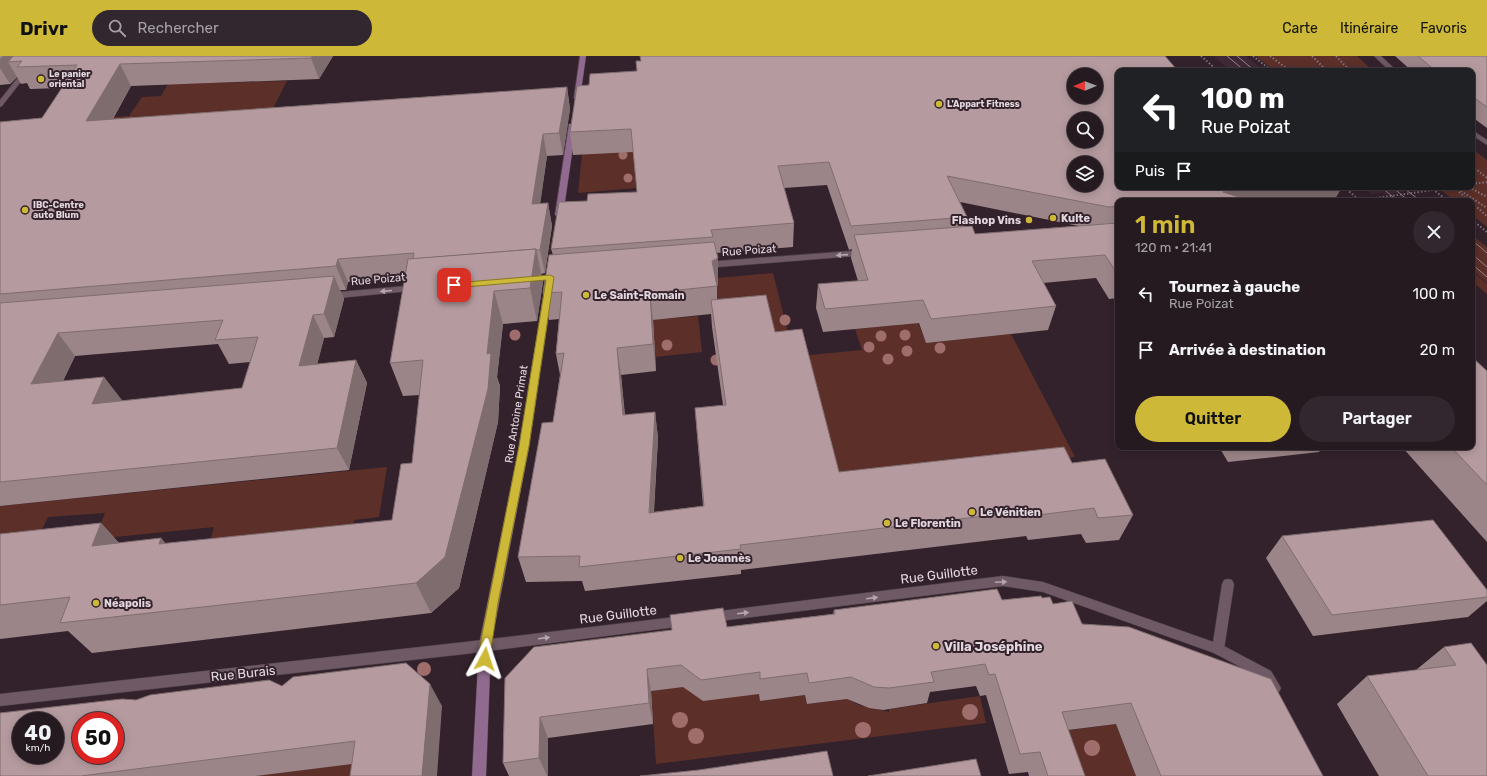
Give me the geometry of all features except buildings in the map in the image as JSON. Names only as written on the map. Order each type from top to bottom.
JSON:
[{"type":"main road","points":[[558,222],[583,56]]},
{"type":"main road","name":"Rue Antoine Primat","points":[[479,776],[485,645],[524,446],[549,283]]},
{"type":"street","points":[[0,105],[38,56]]},
{"type":"street","points":[[1377,56],[1391,68]]},
{"type":"street","points":[[1475,134],[1487,143]]},
{"type":"street","name":"Rue Poizat","points":[[700,266],[873,252]]},
{"type":"street","name":"Rue Poizat","points":[[323,296],[423,288]]},
{"type":"street","name":"Rue Guillotte","points":[[485,645],[1004,581],[1043,587],[1218,649],[1267,675],[1282,702]]},
{"type":"street","points":[[1218,649],[1228,584]]},
{"type":"street","name":"Rue Burais","points":[[0,700],[485,645]]},
{"type":"path","points":[[1201,56],[1215,68]]},
{"type":"path","points":[[1253,56],[1268,68]]},
{"type":"path","points":[[1270,56],[1286,68]]},
{"type":"path","points":[[1312,56],[1324,68]]},
{"type":"path","points":[[1336,56],[1347,68]]},
{"type":"path","points":[[1475,168],[1487,178]]},
{"type":"path","points":[[1475,184],[1487,182]]},
{"type":"path","points":[[1347,190],[1357,198]]},
{"type":"path","points":[[1374,198],[1435,190],[1444,198]]},
{"type":"path","points":[[1458,190],[1466,198]]},
{"type":"path","points":[[1460,190],[1472,198]]},
{"type":"path","points":[[1474,190],[1487,197]]},
{"type":"path","points":[[1475,200],[1487,208]]},
{"type":"path","points":[[1475,206],[1487,216]]},
{"type":"path","points":[[1475,222],[1487,232]]},
{"type":"shaded area","points":[[1214,56],[1246,56],[1260,68],[1228,68]]},
{"type":"shaded area","points":[[1256,56],[1357,56],[1370,68],[1271,68]]},
{"type":"shaded area","points":[[287,81],[270,114],[112,121],[114,117],[129,116],[142,97],[161,96],[168,84]]},
{"type":"shaded area","points":[[632,141],[636,188],[578,193],[582,154]]},
{"type":"shaded area","points":[[1475,151],[1487,160],[1487,227],[1475,217],[1475,198],[1451,198],[1441,190],[1475,190]]},
{"type":"shaded area","points":[[1367,190],[1413,190],[1385,195],[1382,193],[1372,194]]},
{"type":"shaded area","points":[[1475,237],[1487,247],[1487,283],[1475,273]]},
{"type":"shaded area","points":[[773,273],[794,357],[720,326],[713,286],[717,278]]},
{"type":"shaded area","points":[[1475,274],[1487,284],[1487,294],[1475,284]]},
{"type":"shaded area","points":[[912,307],[926,343],[1011,334],[1075,457],[1020,462],[837,500],[800,356],[862,350],[855,329],[897,325]]},
{"type":"shaded area","points":[[698,316],[702,352],[655,357],[651,320]]},
{"type":"shaded area","points":[[387,467],[379,517],[354,520],[352,535],[201,574],[214,527],[95,539],[105,513],[48,517],[39,536],[0,540],[0,506]]},
{"type":"shaded area","points":[[673,637],[696,685],[759,689],[761,701],[805,695],[807,704],[847,699],[859,705],[889,712],[889,709],[980,696],[986,723],[656,764],[653,718],[636,720]]},
{"type":"shaded area","points":[[1116,724],[1136,776],[1064,776],[1049,733]]},
{"type":"shaded area","points":[[378,760],[369,776],[257,776]]},
{"type":"tram line","points":[[1227,56],[1241,68]]},
{"type":"tram line","points":[[1237,56],[1251,68]]},
{"type":"tram line","points":[[1385,190],[1394,198]]},
{"type":"tram line","points":[[1396,190],[1405,198]]},
{"type":"tram line","points":[[1406,190],[1417,198]]},
{"type":"tram line","points":[[1475,243],[1487,253]]},
{"type":"tram line","points":[[1475,257],[1487,267]]},
{"type":"tram line","points":[[1475,267],[1487,277]]},
{"type":"place","name":"Le panier oriental","points":[[41,79]]},
{"type":"place","name":"L'Appart Fitness","points":[[939,104]]},
{"type":"place","name":"IBC-Centre auto Blum","points":[[25,210]]},
{"type":"place","name":"Kulte","points":[[1053,218]]},
{"type":"place","name":"Flashop Vins","points":[[1029,220]]},
{"type":"place","name":"Le Saint-Romain","points":[[586,295]]},
{"type":"place","name":"Le Vénitien","points":[[972,512]]},
{"type":"place","name":"Le Florentin","points":[[887,523]]},
{"type":"place","name":"Le Joannès","points":[[680,558]]},
{"type":"place","name":"Néapolis","points":[[96,603]]},
{"type":"place","name":"Villa Joséphine","points":[[936,646]]},
{"type":"route","points":[[454,285],[550,277],[524,446],[492,603],[485,645],[485,659]]}]
